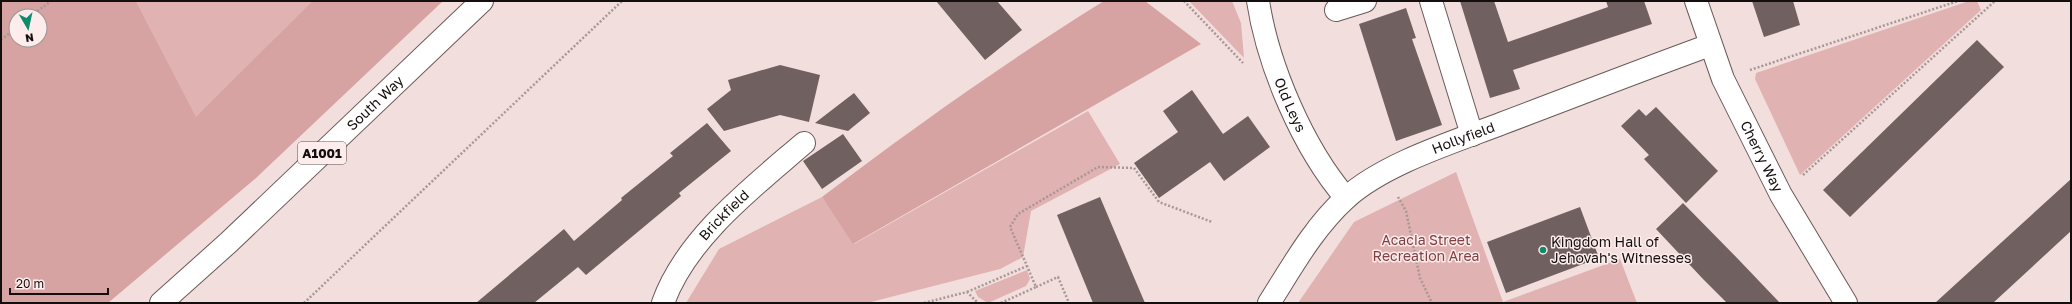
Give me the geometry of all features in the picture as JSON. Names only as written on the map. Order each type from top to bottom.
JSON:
[{"type":"street","name":"South Way","points":[[161,303],[482,1]]},
{"type":"street","name":"Old Leys","points":[[1258,1],[1262,28],[1285,92],[1317,159],[1346,198]]},
{"type":"street","points":[[1336,10],[1365,1]]},
{"type":"street","points":[[1431,1],[1472,135]]},
{"type":"street","name":"Cherry Way","points":[[1696,1],[1723,79],[1781,195],[1846,303]]},
{"type":"street","name":"Hollyfield","points":[[1269,303],[1310,238],[1346,198],[1384,172],[1404,162],[1472,135],[1710,45]]},
{"type":"street","name":"Brickfield","points":[[663,303],[690,253],[738,201],[804,143]]},
{"type":"path","points":[[42,8],[51,1]]},
{"type":"path","points":[[304,303],[622,1]]},
{"type":"path","points":[[1184,1],[1248,67]]},
{"type":"path","points":[[1723,79],[1958,1]]},
{"type":"path","points":[[1781,195],[1995,1]]},
{"type":"path","points":[[1036,287],[1010,227],[1018,214],[1098,167],[1134,168],[1159,202],[1212,222]]},
{"type":"path","points":[[1384,172],[1406,211],[1420,278],[1432,303]]},
{"type":"path","points":[[924,303],[967,292],[1027,266]]},
{"type":"path","points":[[1001,303],[1058,277],[1069,303]]},
{"type":"path","points":[[967,292],[978,303]]},
{"type":"green space","points":[[136,1],[312,1],[196,118]]},
{"type":"green space","points":[[1189,1],[1232,1],[1241,23],[1244,58]]},
{"type":"green space","points":[[1969,1],[1977,1],[1981,10],[1800,175],[1755,79],[1756,73]]},
{"type":"green space","points":[[1088,111],[1120,164],[1031,211],[1023,257],[1000,269],[867,303],[686,303],[719,249],[822,197],[854,244]]},
{"type":"green space","name":"Acacia Street Recreation Area","points":[[1456,172],[1503,302],[1620,259],[1637,303],[1298,303],[1354,222]]},
{"type":"green space","points":[[1027,270],[1030,279],[1026,286],[988,303],[978,297],[975,291]]},
{"type":"shaded area","points":[[1,1],[136,1],[196,117],[312,1],[443,1],[256,178],[108,303],[1,303]]},
{"type":"shaded area","points":[[1104,1],[1145,1],[1201,44],[853,244],[822,197],[961,96],[1032,47]]},
{"type":"building","points":[[936,1],[997,1],[1022,30],[985,60]]},
{"type":"building","points":[[1460,1],[1494,1],[1508,42],[1608,7],[1606,1],[1644,1],[1652,24],[1513,70],[1520,89],[1490,98]]},
{"type":"building","points":[[1752,1],[1793,1],[1800,25],[1764,37]]},
{"type":"building","points":[[1406,8],[1416,38],[1412,39],[1442,125],[1396,141],[1359,24]]},
{"type":"building","points":[[1977,40],[2004,67],[1850,217],[1823,190]]},
{"type":"building","points":[[780,65],[820,75],[809,122],[780,115],[724,131],[707,109],[731,90],[728,80]]},
{"type":"building","points":[[1192,90],[1223,134],[1248,116],[1270,147],[1224,181],[1210,162],[1159,198],[1134,163],[1178,132],[1163,111]]},
{"type":"building","points":[[854,93],[870,113],[848,131],[815,123]]},
{"type":"building","points":[[1656,107],[1718,171],[1686,203],[1644,159],[1649,155],[1621,126],[1639,109],[1646,116]]},
{"type":"building","points":[[707,123],[731,151],[679,193],[681,196],[586,275],[578,267],[534,303],[476,303],[564,229],[574,241],[622,200],[621,198],[673,156],[670,153]]},
{"type":"building","points":[[843,134],[862,161],[822,189],[803,161]]},
{"type":"building","points":[[2071,179],[2071,231],[1993,303],[1935,303]]},
{"type":"building","points":[[1100,197],[1145,303],[1093,303],[1057,215]]},
{"type":"building","points":[[1683,203],[1780,303],[1727,303],[1703,279],[1656,229]]},
{"type":"building","name":"Kingdom Hall of Jehovah's Witnesses","points":[[1580,207],[1599,258],[1506,293],[1487,242]]},
{"type":"place","name":"Kingdom Hall of Jehovah's Witnesses","points":[[1543,250]]}]
